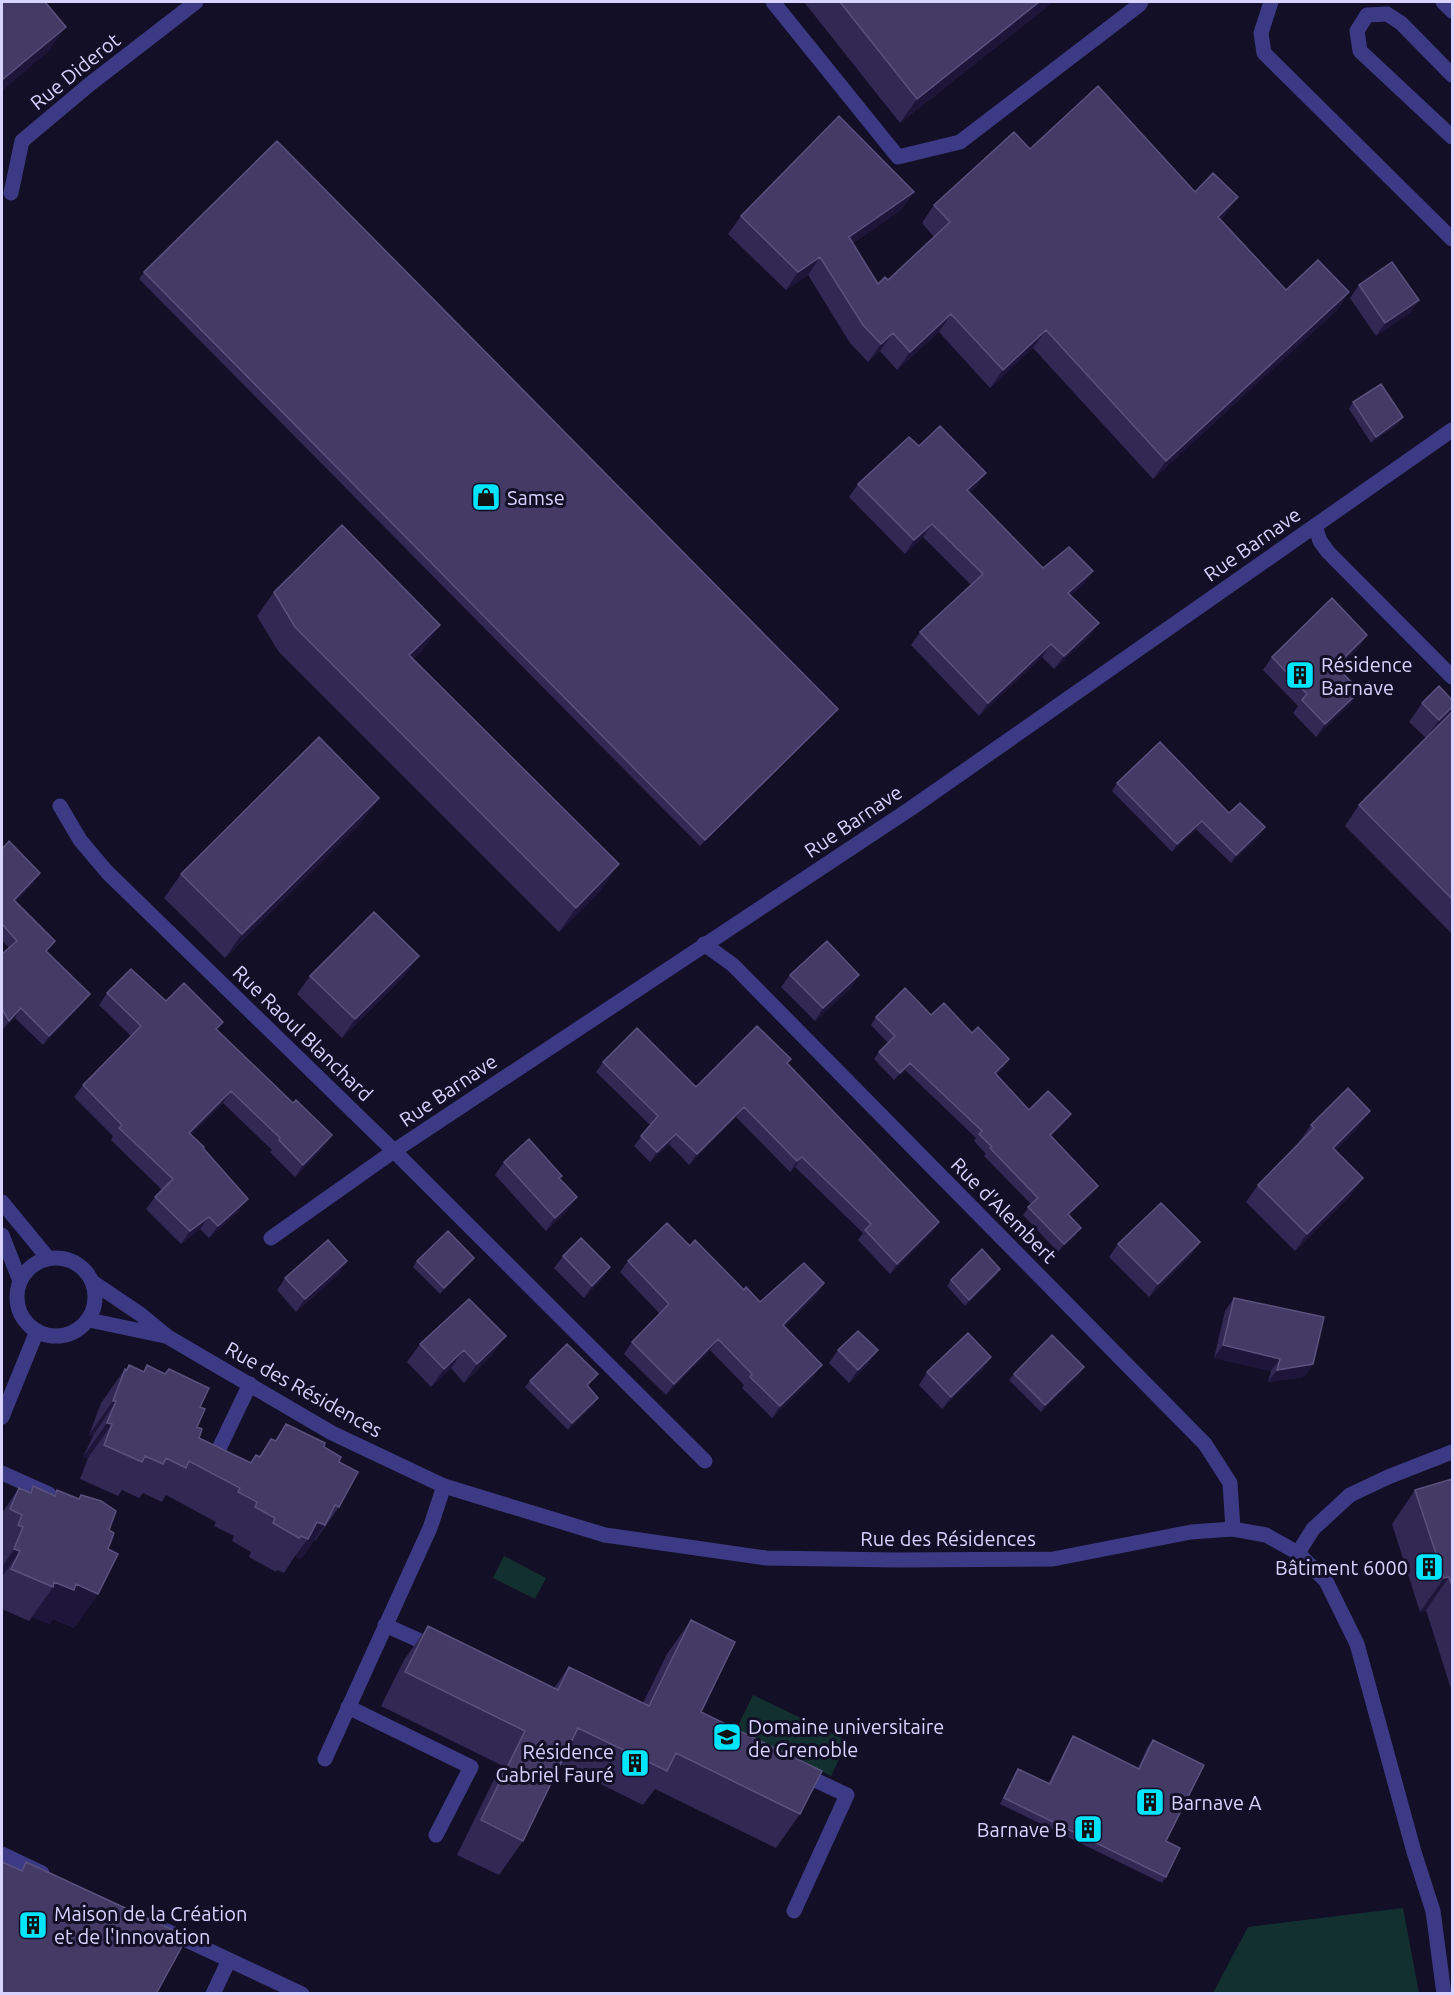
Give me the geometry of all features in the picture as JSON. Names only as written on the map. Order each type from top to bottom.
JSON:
[{"type":"street","name":"Rue Diderot","points":[[6,192],[22,141],[90,84],[196,2]]},
{"type":"street","points":[[773,2],[898,157],[960,142],[1141,2]]},
{"type":"street","points":[[1271,2],[1261,33],[1263,54],[1452,239]]},
{"type":"street","points":[[1443,2],[1452,11]]},
{"type":"street","points":[[1452,75],[1401,23],[1387,14],[1367,15],[1357,31],[1360,51],[1452,137]]},
{"type":"street","name":"Rue Barnave","points":[[271,1238],[394,1151],[910,809],[1452,430]]},
{"type":"street","points":[[1316,526],[1320,541],[1328,552],[1452,677]]},
{"type":"street","name":"Rue Raoul Blanchard","points":[[60,806],[80,840],[107,872],[394,1151],[705,1461]]},
{"type":"street","name":"Rue d'Alembert","points":[[704,944],[733,965],[750,985],[1204,1444],[1230,1483],[1233,1529]]},
{"type":"street","points":[[2,1203],[48,1258]]},
{"type":"street","points":[[2,1235],[20,1281]]},
{"type":"street","points":[[48,1258],[69,1259],[79,1264],[88,1272],[94,1283],[95,1308],[89,1320],[71,1334],[48,1336],[38,1331],[29,1325],[18,1307],[16,1296],[25,1271],[34,1263],[48,1258]]},
{"type":"street","name":"Rue des Résidences","points":[[94,1283],[140,1314],[168,1337],[332,1433],[444,1486],[605,1535],[766,1558],[897,1560],[1053,1559],[1191,1532],[1233,1529],[1266,1535],[1298,1553],[1326,1581],[1357,1644],[1432,1911],[1444,1994]]},
{"type":"street","name":"Rue des Résidences","points":[[89,1320],[168,1337]]},
{"type":"street","points":[[2,1417],[38,1331]]},
{"type":"street","points":[[216,1455],[250,1384]]},
{"type":"street","points":[[1298,1553],[1313,1529],[1350,1495],[1388,1477],[1452,1452]]},
{"type":"street","points":[[2,1473],[49,1494]]},
{"type":"street","points":[[325,1759],[430,1528],[444,1486]]},
{"type":"street","points":[[385,1625],[448,1653]]},
{"type":"street","points":[[348,1707],[471,1767],[435,1835]]},
{"type":"street","points":[[782,1764],[847,1795],[794,1911]]},
{"type":"street","points":[[2,1854],[56,1879]]},
{"type":"street","points":[[153,1924],[302,1994]]},
{"type":"street","points":[[213,1994],[229,1960]]},
{"type":"green space","points":[[504,1556],[546,1578],[535,1599],[493,1578]]},
{"type":"green space","points":[[753,1695],[848,1741],[831,1776],[736,1730]]},
{"type":"green space","points":[[1403,1908],[1419,1993],[1213,1993],[1248,1927]]},
{"type":"building","points":[[2,2],[45,2],[66,27],[2,80]]},
{"type":"building","points":[[840,2],[1039,2],[917,99]]},
{"type":"building","points":[[1098,86],[1195,192],[1213,173],[1238,197],[1218,217],[1286,290],[1318,260],[1349,292],[1166,461],[1046,330],[1003,370],[951,314],[910,352],[893,333],[881,344],[863,325],[820,257],[798,272],[741,216],[839,116],[914,192],[849,237],[878,284],[885,277],[888,280],[950,222],[934,205],[1014,132],[1030,149]]},
{"type":"building","name":"Samse","points":[[277,141],[838,709],[705,840],[144,272]]},
{"type":"building","points":[[1392,262],[1419,300],[1385,323],[1359,285]]},
{"type":"building","points":[[1381,384],[1403,417],[1376,437],[1353,402]]},
{"type":"building","points":[[940,426],[986,473],[967,490],[1043,568],[1069,547],[1093,571],[1068,593],[1099,623],[1064,656],[1051,644],[988,703],[920,632],[983,574],[932,524],[914,540],[858,484],[909,437],[919,446]]},
{"type":"building","points":[[342,525],[440,625],[409,655],[619,864],[576,908],[295,627],[274,592]]},
{"type":"building","name":"Résidence Barnave","points":[[1332,598],[1367,635],[1336,666],[1360,691],[1325,724],[1302,700],[1307,694],[1272,657]]},
{"type":"building","points":[[1439,686],[1452,700],[1452,707],[1439,720],[1422,703]]},
{"type":"building","points":[[1452,712],[1452,899],[1359,805]]},
{"type":"building","points":[[319,737],[379,798],[242,934],[181,874]]},
{"type":"building","points":[[1160,742],[1229,813],[1240,803],[1265,827],[1236,855],[1202,821],[1177,844],[1117,783]]},
{"type":"building","points":[[9,841],[40,873],[14,900],[55,941],[46,951],[90,994],[49,1036],[21,1008],[9,1021],[2,1009],[2,954],[17,941],[2,924],[2,849]]},
{"type":"building","points":[[374,912],[419,956],[355,1019],[310,976]]},
{"type":"building","points":[[827,941],[859,975],[823,1008],[790,975]]},
{"type":"building","points":[[131,969],[166,1001],[184,983],[223,1022],[216,1029],[293,1103],[296,1100],[332,1135],[303,1165],[279,1140],[280,1138],[231,1091],[189,1133],[204,1147],[248,1199],[218,1226],[209,1217],[190,1231],[155,1197],[173,1179],[119,1128],[122,1125],[83,1085],[141,1026],[107,993]]},
{"type":"building","points":[[905,988],[931,1015],[944,1003],[972,1033],[978,1027],[1009,1059],[995,1073],[1029,1110],[1048,1091],[1071,1114],[1050,1135],[1098,1186],[1068,1214],[1081,1228],[1064,1244],[1028,1207],[1038,1198],[990,1148],[992,1147],[979,1134],[982,1131],[910,1063],[900,1073],[879,1052],[895,1036],[876,1017]]},
{"type":"building","points":[[757,1026],[791,1059],[787,1063],[939,1222],[897,1264],[865,1230],[871,1224],[802,1157],[797,1161],[744,1107],[697,1154],[676,1134],[657,1152],[641,1136],[658,1116],[603,1062],[637,1028],[696,1087]]},
{"type":"building","points":[[1348,1088],[1370,1111],[1333,1148],[1363,1178],[1307,1234],[1258,1185],[1314,1128],[1311,1125]]},
{"type":"building","points":[[529,1139],[562,1176],[559,1178],[577,1197],[555,1218],[504,1162]]},
{"type":"building","points":[[1161,1203],[1200,1242],[1158,1284],[1118,1244]]},
{"type":"building","points":[[667,1223],[690,1246],[695,1240],[744,1290],[746,1287],[760,1302],[804,1263],[824,1283],[783,1325],[822,1365],[780,1406],[750,1377],[752,1374],[718,1339],[674,1384],[632,1342],[669,1304],[628,1261]]},
{"type":"building","points":[[448,1231],[474,1258],[444,1288],[417,1261]]},
{"type":"building","points":[[581,1238],[610,1267],[592,1286],[563,1256]]},
{"type":"building","points":[[328,1240],[347,1261],[305,1299],[285,1278]]},
{"type":"building","points":[[982,1249],[1000,1269],[969,1300],[951,1280]]},
{"type":"building","points":[[1234,1298],[1324,1317],[1313,1364],[1277,1370],[1280,1359],[1223,1345]]},
{"type":"building","points":[[469,1299],[506,1336],[477,1364],[464,1350],[444,1369],[420,1344]]},
{"type":"building","points":[[858,1331],[878,1350],[858,1370],[838,1350]]},
{"type":"building","points":[[968,1333],[991,1357],[951,1397],[927,1372]]},
{"type":"building","points":[[1052,1335],[1084,1367],[1045,1405],[1014,1374]]},
{"type":"building","points":[[567,1344],[598,1374],[587,1385],[598,1398],[572,1423],[530,1381]]},
{"type":"building","points":[[129,1365],[144,1372],[147,1365],[165,1374],[169,1369],[209,1388],[200,1407],[205,1409],[197,1427],[202,1429],[199,1438],[251,1463],[256,1455],[260,1457],[271,1439],[276,1441],[286,1424],[325,1443],[324,1447],[341,1457],[339,1462],[358,1472],[339,1507],[335,1505],[325,1525],[317,1522],[308,1539],[301,1536],[299,1538],[273,1523],[275,1518],[255,1507],[257,1502],[238,1492],[240,1488],[189,1461],[186,1468],[166,1458],[163,1464],[145,1456],[142,1462],[104,1445],[112,1424],[107,1423],[116,1401],[113,1401],[125,1369],[127,1370]]},
{"type":"building","points":[[1452,1479],[1452,1586],[1449,1577],[1444,1578],[1415,1490]]},
{"type":"building","points":[[33,1486],[55,1496],[57,1490],[79,1499],[81,1495],[101,1501],[116,1511],[109,1530],[114,1533],[108,1549],[118,1554],[98,1594],[76,1584],[74,1590],[54,1582],[53,1587],[11,1569],[20,1551],[14,1549],[23,1527],[18,1525],[22,1515],[10,1509],[19,1488],[31,1493]]},
{"type":"building","points":[[691,1620],[735,1642],[701,1712],[822,1771],[800,1814],[676,1753],[667,1771],[578,1728],[523,1841],[481,1820],[525,1731],[405,1672],[428,1626],[558,1690],[569,1667],[649,1706]]},
{"type":"building","points":[[1073,1736],[1139,1769],[1153,1740],[1204,1765],[1166,1841],[1180,1848],[1166,1877],[1004,1798],[1018,1769],[1050,1784]]},
{"type":"building","points":[[2,1862],[22,1871],[26,1862],[177,1932],[186,1939],[156,1994],[2,1994]]},
{"type":"place","name":"Samse","points":[[486,497]]},
{"type":"place","name":"Résidence Barnave","points":[[1300,675]]},
{"type":"place","name":"Bâtiment 6000","points":[[1429,1567]]},
{"type":"place","name":"Domaine universitaire de Grenoble","points":[[727,1737]]},
{"type":"place","name":"Résidence Gabriel Fauré","points":[[635,1763]]},
{"type":"place","name":"Barnave A","points":[[1150,1802]]},
{"type":"place","name":"Barnave B","points":[[1088,1829]]},
{"type":"place","name":"Maison de la Création et de l'Innovation","points":[[33,1925]]}]
